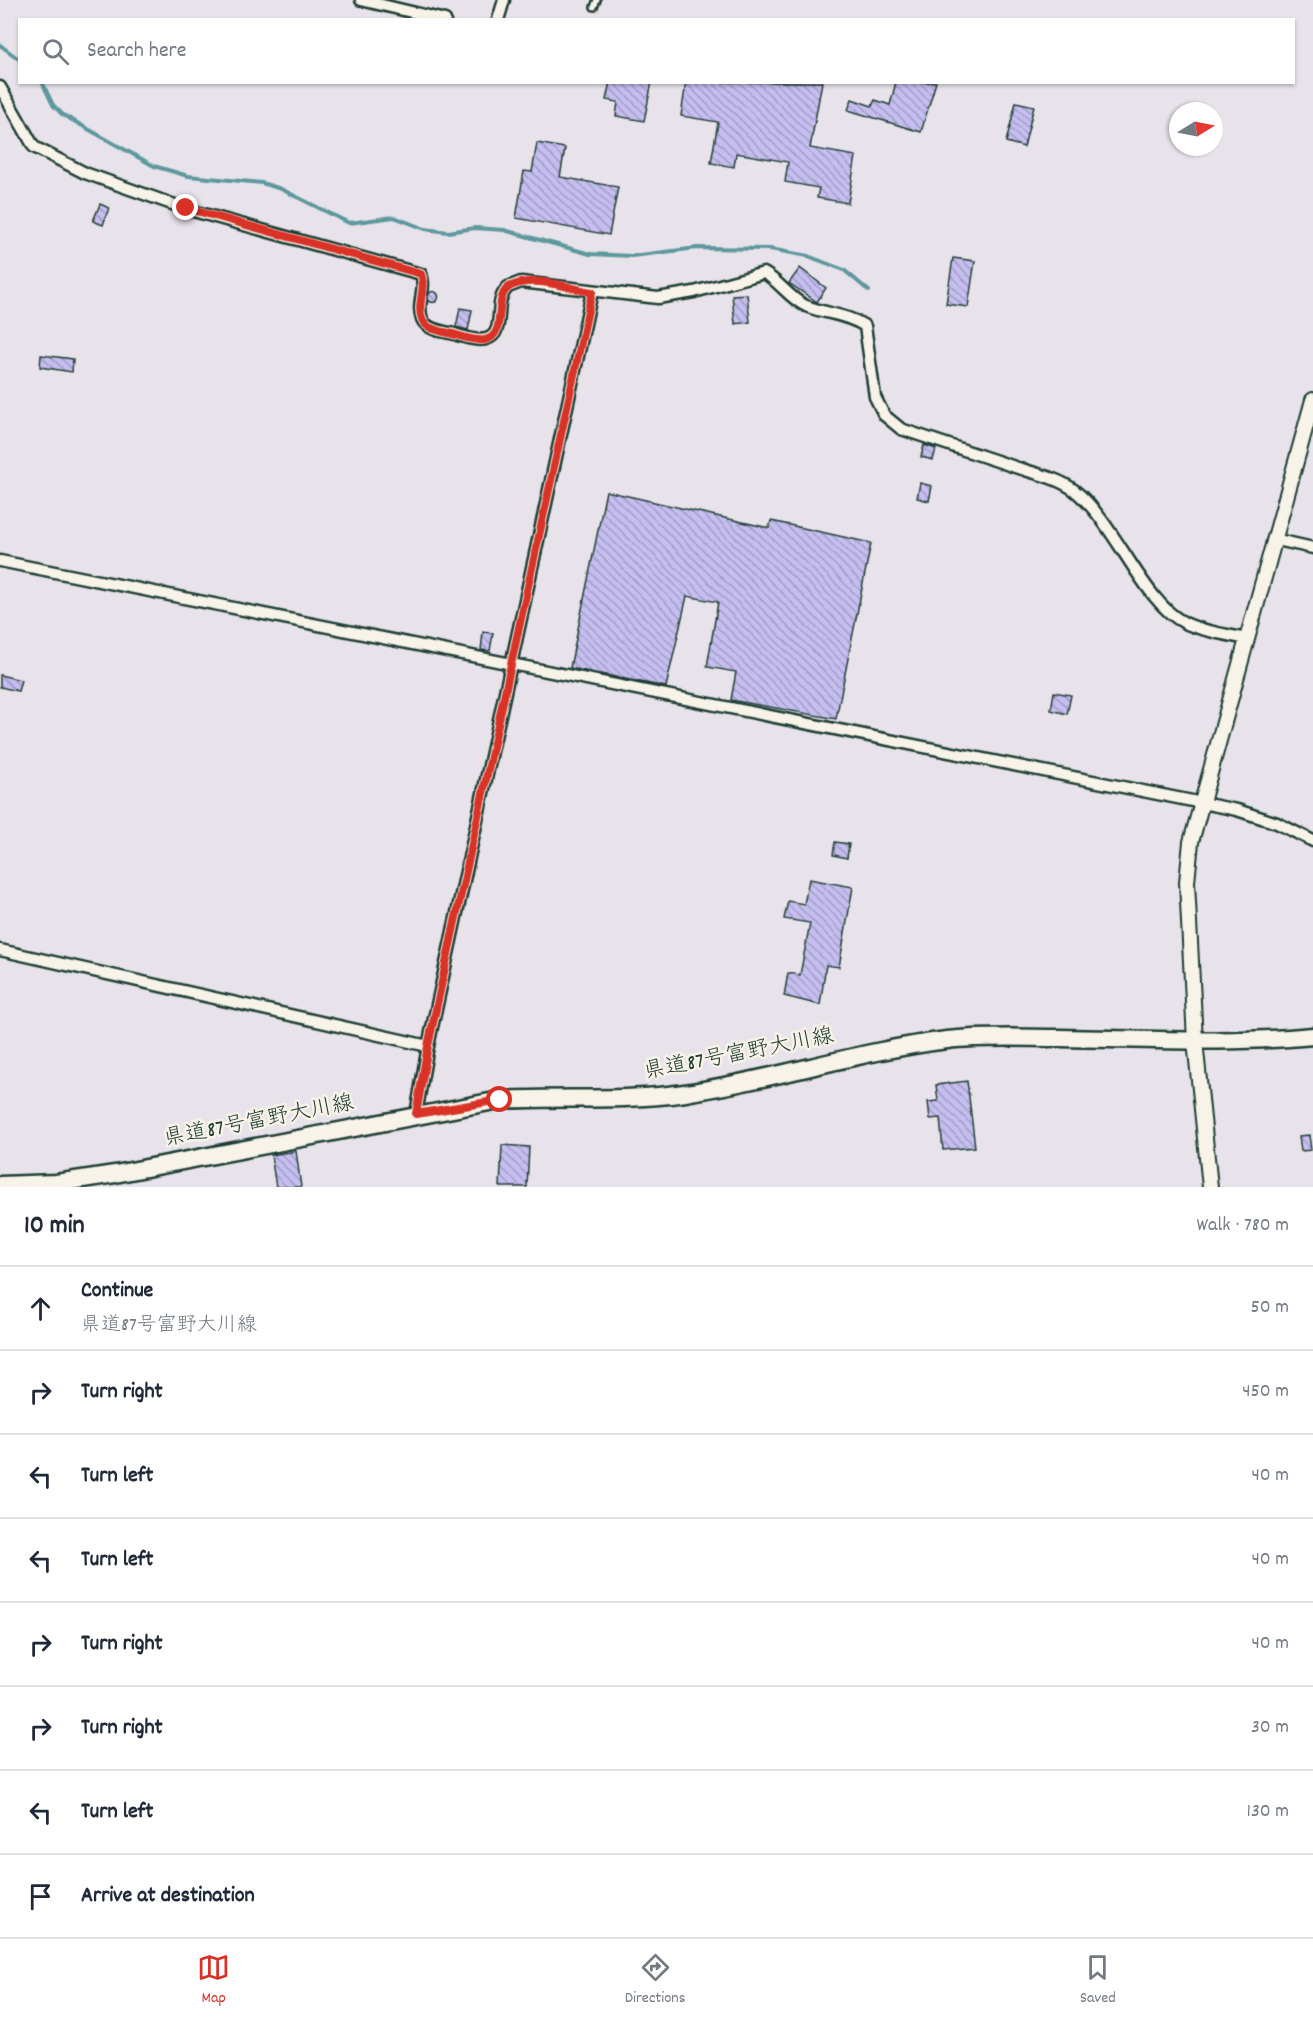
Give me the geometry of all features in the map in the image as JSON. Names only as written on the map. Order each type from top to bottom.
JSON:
[{"type":"main road","name":"県道87号富野大川線","points":[[0,1185],[56,1183],[115,1174],[416,1114],[500,1100],[547,1097],[626,1098],[686,1093],[865,1054],[948,1040],[999,1038],[1258,1041],[1313,1036]]},
{"type":"street","points":[[361,0],[437,18]]},
{"type":"street","points":[[499,18],[504,0]]},
{"type":"street","points":[[0,87],[34,147],[65,164],[186,208],[421,274],[424,283],[420,302],[422,320],[428,327],[439,331],[484,340],[493,336],[498,325],[501,298],[508,287],[521,282],[658,298],[694,292],[764,273],[777,280],[804,305],[852,318],[865,326],[875,397],[884,415],[901,429],[1047,477],[1072,488],[1092,506],[1118,539],[1166,611],[1183,622],[1203,630],[1247,639]]},
{"type":"street","points":[[416,1114],[428,1046],[592,292]]},
{"type":"street","points":[[1210,1187],[1194,1041],[1187,882],[1191,842],[1313,400]]},
{"type":"street","points":[[1273,539],[1313,548]]},
{"type":"street","points":[[0,561],[1237,810],[1267,820],[1313,841]]},
{"type":"street","points":[[0,950],[428,1046]]},
{"type":"lane","points":[[594,7],[597,0]]},
{"type":"building","points":[[610,84],[652,84],[644,121],[616,116],[618,102],[606,100]]},
{"type":"building","points":[[686,84],[822,84],[810,148],[856,156],[848,203],[817,198],[819,188],[785,182],[788,162],[736,153],[734,167],[711,163],[718,122],[681,116]]},
{"type":"building","points":[[895,84],[935,84],[921,132],[848,110],[852,99],[872,106],[875,100],[890,105]]},
{"type":"building","points":[[1016,102],[1034,106],[1024,147],[1006,142]]},
{"type":"building","points":[[537,143],[565,148],[560,177],[618,187],[609,235],[516,218],[524,171],[532,172]]},
{"type":"building","points":[[100,204],[109,208],[103,225],[93,221]]},
{"type":"building","points":[[953,258],[975,261],[968,307],[946,304]]},
{"type":"building","points":[[800,268],[826,288],[817,302],[789,283]]},
{"type":"building","points":[[433,292],[437,293],[437,301],[433,302],[429,301],[428,297],[429,293]]},
{"type":"building","points":[[747,294],[750,322],[735,324],[732,295]]},
{"type":"building","points":[[460,308],[472,310],[468,330],[456,327]]},
{"type":"building","points":[[41,355],[73,359],[72,372],[40,367]]},
{"type":"building","points":[[924,445],[936,449],[933,460],[921,457]]},
{"type":"building","points":[[920,483],[932,486],[929,501],[917,498]]},
{"type":"building","points":[[606,491],[769,528],[771,521],[871,543],[836,719],[731,700],[736,672],[707,667],[718,602],[687,596],[666,687],[570,668]]},
{"type":"building","points":[[483,632],[493,633],[490,651],[481,650]]},
{"type":"building","points":[[0,675],[21,680],[18,691],[0,687]]},
{"type":"building","points":[[1054,692],[1071,695],[1067,714],[1051,710]]},
{"type":"building","points":[[835,842],[849,844],[847,858],[833,855]]},
{"type":"building","points":[[809,879],[853,887],[839,967],[826,965],[820,1005],[784,996],[788,973],[800,975],[810,923],[784,919],[788,901],[804,904]]},
{"type":"building","points":[[967,1081],[975,1147],[943,1150],[940,1118],[930,1119],[928,1102],[938,1101],[936,1085]]},
{"type":"building","points":[[1309,1135],[1311,1150],[1301,1151],[1299,1136]]},
{"type":"building","points":[[502,1145],[529,1147],[527,1187],[500,1187]]},
{"type":"building","points":[[296,1151],[301,1187],[276,1187],[271,1155]]},
{"type":"waterway","points":[[0,45],[18,58]]},
{"type":"waterway","points":[[43,84],[53,105],[63,115],[154,166],[188,176],[262,183],[281,189],[349,223],[394,217],[425,229],[448,232],[475,228],[504,230],[590,254],[632,256],[697,248],[770,249],[808,256],[844,270],[869,291]]},
{"type":"route","points":[[186,208],[294,241],[421,274],[424,283],[420,302],[422,320],[428,327],[439,331],[484,340],[493,336],[498,325],[501,298],[508,287],[521,282],[535,282],[592,292],[428,1046],[416,1114],[500,1100]]}]
